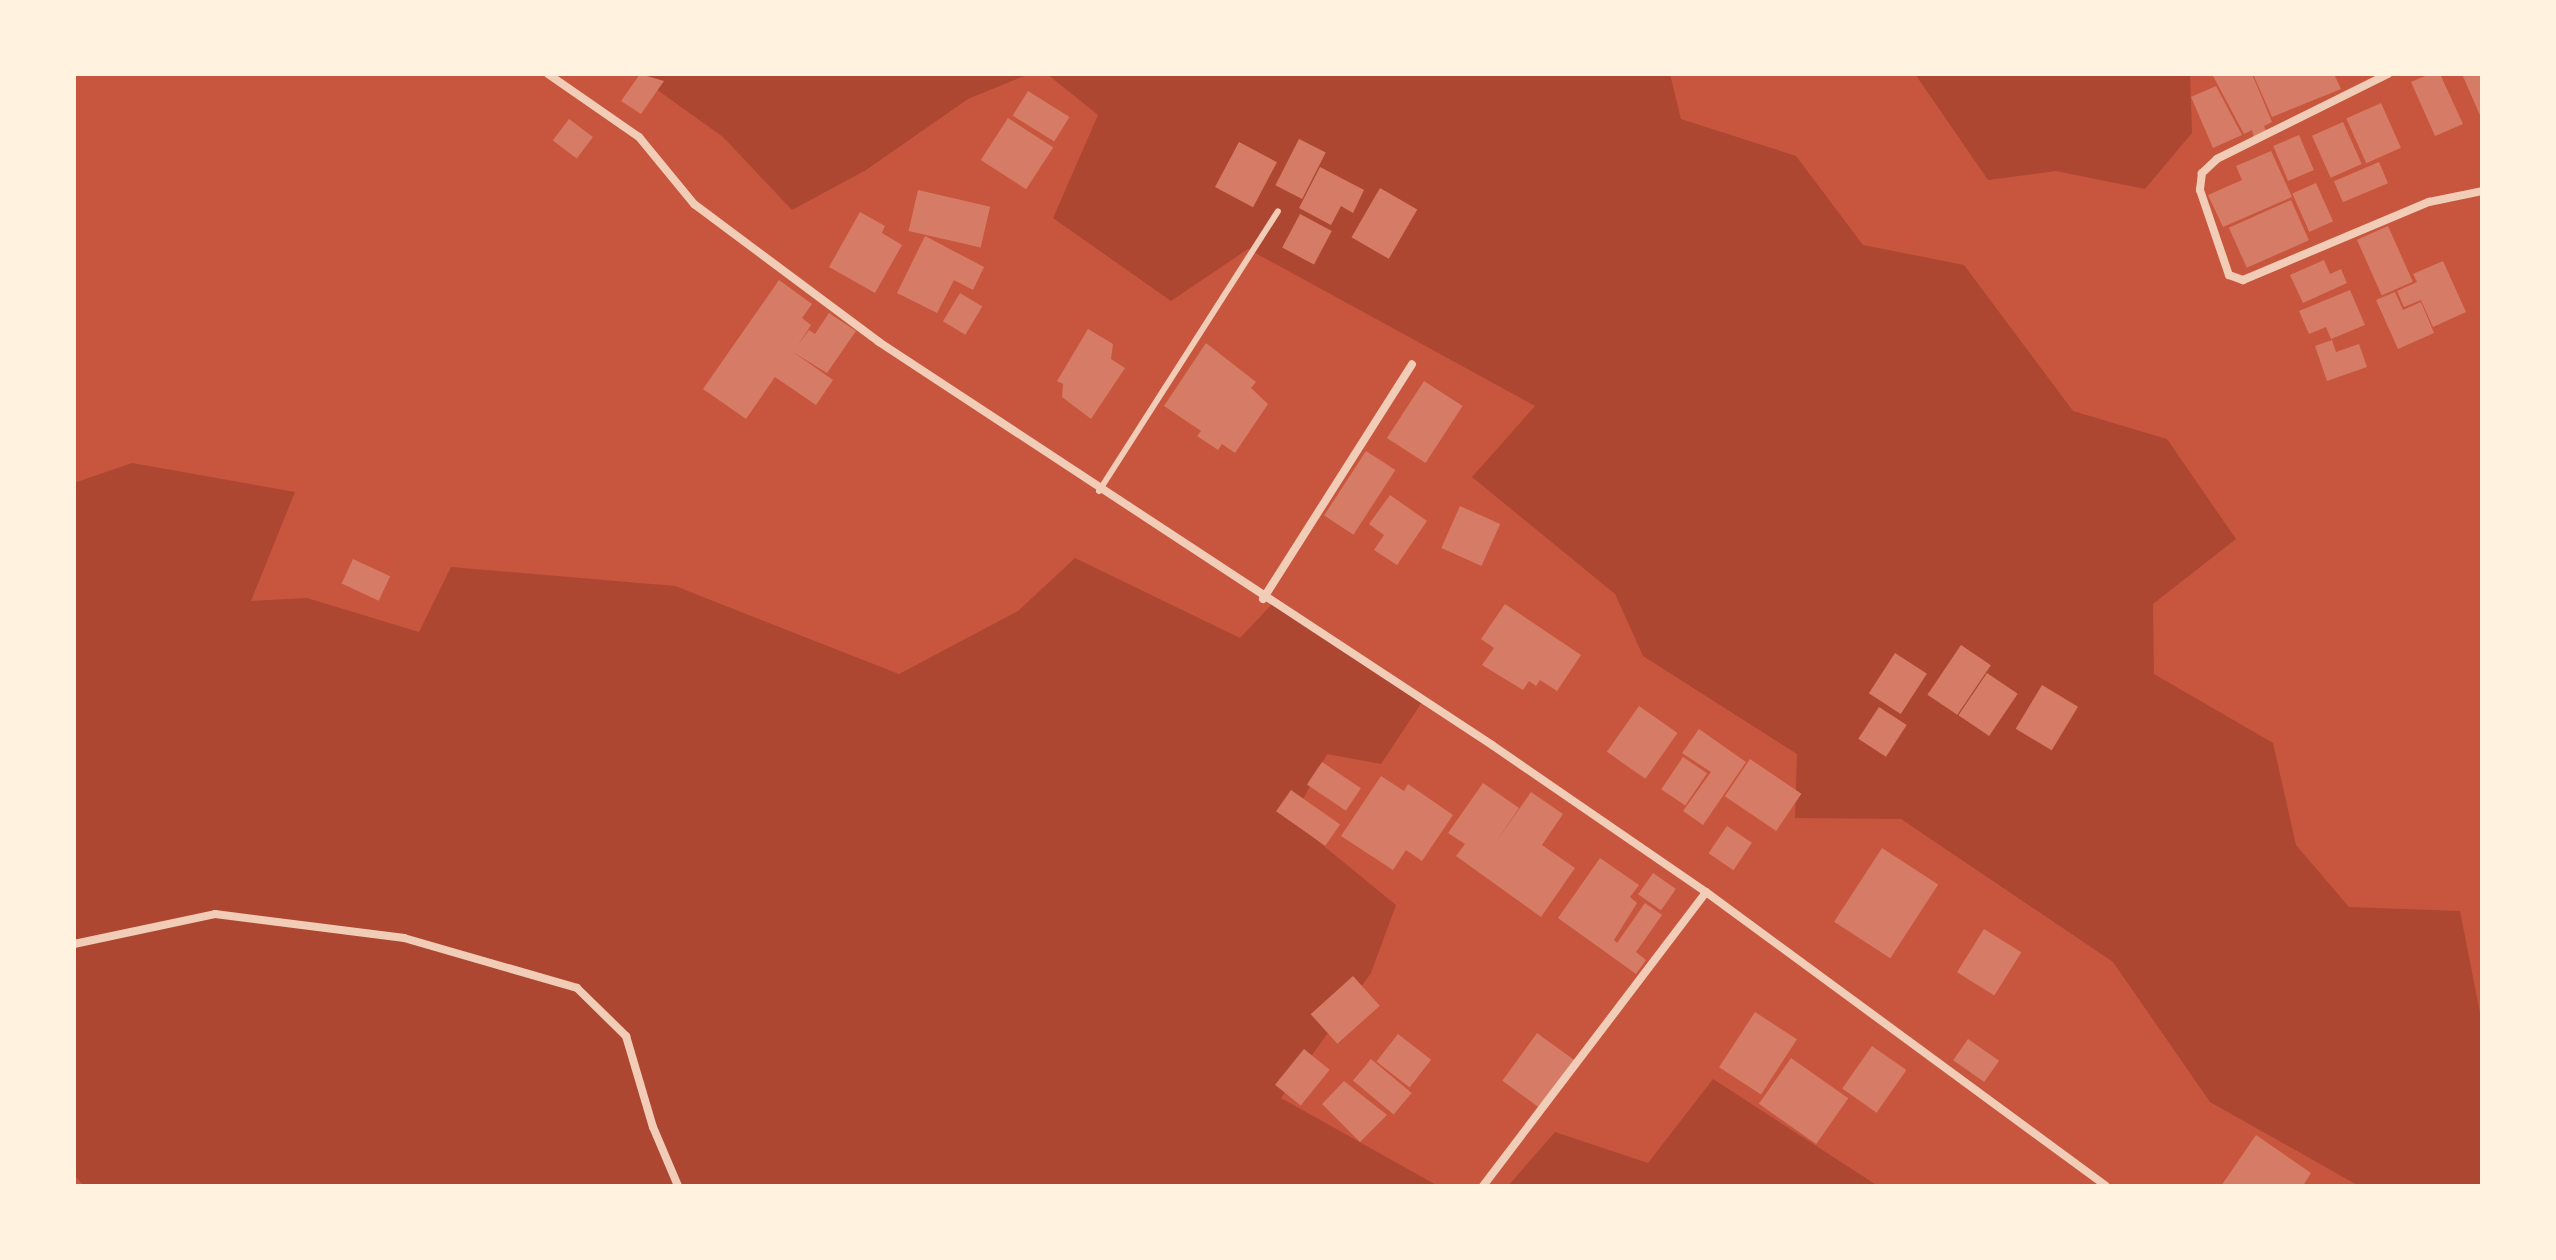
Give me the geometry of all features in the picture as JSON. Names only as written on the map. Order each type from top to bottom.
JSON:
[{"type":"street","points":[[548,74],[639,137],[694,204],[879,342],[1263,599],[1492,745],[1706,892],[2100,1184]]},
{"type":"street","points":[[2388,74],[2217,159],[2202,173],[2200,190],[2229,275],[2243,280],[2429,202],[2482,191]]},
{"type":"street","points":[[1263,599],[1412,364]]},
{"type":"street","points":[[1483,1186],[1706,892]]},
{"type":"street","points":[[74,944],[215,914],[404,938],[577,988],[626,1036],[653,1127],[678,1186]]},
{"type":"lane","points":[[1099,491],[1278,211]]},
{"type":"shaded area","points":[[635,74],[1029,74],[968,99],[866,170],[792,210],[723,137]]},
{"type":"shaded area","points":[[1047,74],[1670,74],[1681,119],[1796,156],[1863,245],[1964,265],[2073,411],[2167,439],[2236,539],[2153,604],[2154,674],[2273,743],[2296,845],[2349,907],[2460,911],[2482,1023],[2482,1186],[2359,1186],[2210,1102],[2113,962],[1901,819],[1795,818],[1797,754],[1643,656],[1615,594],[1472,477],[1535,406],[1248,249],[1171,301],[1053,218],[1098,115]]},
{"type":"shaded area","points":[[1915,74],[2190,74],[2192,133],[2145,189],[2056,171],[1988,180]]},
{"type":"shaded area","points":[[132,463],[295,492],[251,601],[307,598],[419,632],[451,567],[675,586],[899,674],[1018,611],[1075,558],[1240,638],[1273,603],[1422,702],[1381,764],[1327,754],[1292,820],[1396,905],[1371,973],[1281,1098],[1438,1186],[84,1186],[74,1175],[74,483]]},
{"type":"shaded area","points":[[1713,1079],[1878,1186],[1508,1186],[1555,1132],[1648,1163]]},
{"type":"building","points":[[640,74],[664,81],[641,114],[621,101]]},
{"type":"building","points":[[2212,74],[2252,74],[2272,122],[2264,126],[2267,133],[2254,138],[2252,130],[2244,134]]},
{"type":"building","points":[[2253,74],[2334,74],[2341,89],[2272,117]]},
{"type":"building","points":[[2430,74],[2440,74],[2463,124],[2435,136],[2411,82]]},
{"type":"building","points":[[2462,74],[2482,74],[2482,120]]},
{"type":"building","points":[[2216,86],[2242,135],[2213,148],[2191,97]]},
{"type":"building","points":[[1028,91],[1070,117],[1054,142],[1013,116]]},
{"type":"building","points":[[2381,103],[2401,148],[2366,163],[2346,118]]},
{"type":"building","points":[[1008,118],[1053,147],[1026,189],[981,160]]},
{"type":"building","points":[[569,119],[593,137],[577,159],[553,141]]},
{"type":"building","points":[[2343,122],[2362,164],[2331,178],[2312,136]]},
{"type":"building","points":[[2299,135],[2314,170],[2288,181],[2273,146]]},
{"type":"building","points":[[1299,139],[1326,153],[1302,199],[1275,185]]},
{"type":"building","points":[[1239,142],[1277,162],[1253,207],[1215,187]]},
{"type":"building","points":[[2271,151],[2292,197],[2223,227],[2208,195],[2242,180],[2236,166]]},
{"type":"building","points":[[2379,162],[2388,183],[2343,202],[2334,181]]},
{"type":"building","points":[[1320,167],[1364,190],[1353,213],[1341,206],[1331,225],[1299,208]]},
{"type":"building","points":[[2316,183],[2333,221],[2309,232],[2292,194]]},
{"type":"building","points":[[1380,188],[1417,210],[1389,259],[1352,237]]},
{"type":"building","points":[[918,190],[990,207],[981,248],[909,231]]},
{"type":"building","points":[[2291,200],[2309,240],[2247,268],[2229,228]]},
{"type":"building","points":[[860,212],[885,226],[882,233],[902,245],[875,293],[829,267]]},
{"type":"building","points":[[1300,214],[1332,231],[1314,264],[1282,248]]},
{"type":"building","points":[[2388,226],[2413,282],[2382,296],[2357,240]]},
{"type":"building","points":[[925,236],[984,267],[973,290],[954,280],[937,313],[897,293]]},
{"type":"building","points":[[2324,260],[2330,274],[2341,269],[2347,283],[2303,303],[2290,275]]},
{"type":"building","points":[[2443,261],[2466,312],[2433,327],[2421,300],[2404,307],[2397,291],[2417,282],[2413,274]]},
{"type":"building","points":[[779,280],[812,304],[802,318],[811,325],[798,345],[809,330],[815,334],[829,313],[856,331],[827,373],[793,352],[833,380],[816,405],[775,377],[746,419],[703,389]]},
{"type":"building","points":[[2350,290],[2365,325],[2331,339],[2326,327],[2309,334],[2299,311]]},
{"type":"building","points":[[2395,292],[2403,310],[2421,302],[2434,333],[2398,349],[2376,300]]},
{"type":"building","points":[[960,293],[982,306],[965,335],[943,321]]},
{"type":"building","points":[[1088,329],[1113,344],[1111,359],[1125,368],[1091,419],[1062,397],[1063,384],[1057,381]]},
{"type":"building","points":[[2332,340],[2336,352],[2359,344],[2367,367],[2327,381],[2315,346]]},
{"type":"building","points":[[1206,343],[1256,382],[1251,388],[1268,404],[1235,453],[1222,444],[1218,450],[1197,436],[1201,431],[1164,406]]},
{"type":"building","points":[[1424,381],[1463,406],[1426,463],[1387,438]]},
{"type":"building","points":[[1366,451],[1395,470],[1353,535],[1324,516]]},
{"type":"building","points":[[1390,495],[1427,521],[1397,565],[1374,550],[1384,535],[1369,524]]},
{"type":"building","points":[[1460,506],[1500,524],[1481,566],[1441,548]]},
{"type":"building","points":[[353,559],[390,576],[379,601],[342,583]]},
{"type":"building","points":[[1505,604],[1581,655],[1557,691],[1540,680],[1536,686],[1529,681],[1523,690],[1482,665],[1494,648],[1481,639]]},
{"type":"building","points":[[1961,645],[1991,665],[1957,715],[1927,695]]},
{"type":"building","points":[[1895,653],[1927,674],[1901,714],[1869,693]]},
{"type":"building","points":[[1987,673],[2018,694],[1989,736],[1958,715]]},
{"type":"building","points":[[2042,685],[2078,707],[2052,750],[2016,729]]},
{"type":"building","points":[[1639,706],[1678,733],[1645,779],[1607,752]]},
{"type":"building","points":[[1879,707],[1907,725],[1886,757],[1858,739]]},
{"type":"building","points":[[1699,729],[1746,762],[1703,825],[1683,811],[1711,772],[1682,753]]},
{"type":"building","points":[[1683,757],[1707,773],[1685,806],[1661,789]]},
{"type":"building","points":[[1750,759],[1801,794],[1776,831],[1725,796]]},
{"type":"building","points":[[1322,762],[1361,788],[1346,811],[1307,784]]},
{"type":"building","points":[[1381,776],[1404,791],[1408,784],[1453,815],[1422,861],[1406,850],[1393,870],[1341,836]]},
{"type":"building","points":[[1483,783],[1519,808],[1494,845],[1531,792],[1563,814],[1542,845],[1575,868],[1541,917],[1456,856],[1465,844],[1448,833]]},
{"type":"building","points":[[1291,790],[1340,824],[1325,846],[1276,811]]},
{"type":"building","points":[[1727,826],[1752,843],[1733,870],[1709,853]]},
{"type":"building","points":[[1882,848],[1938,884],[1890,958],[1834,922]]},
{"type":"building","points":[[1600,858],[1639,885],[1630,897],[1637,903],[1614,940],[1617,943],[1645,903],[1662,915],[1636,952],[1646,960],[1636,974],[1558,918]]},
{"type":"building","points":[[1653,873],[1676,889],[1661,910],[1638,894]]},
{"type":"building","points":[[1984,929],[2021,952],[1994,996],[1957,972]]},
{"type":"building","points":[[1353,976],[1380,1006],[1337,1044],[1311,1014]]},
{"type":"building","points":[[1755,1012],[1797,1039],[1761,1095],[1719,1067]]},
{"type":"building","points":[[1537,1033],[1574,1060],[1540,1108],[1502,1081]]},
{"type":"building","points":[[1398,1034],[1431,1060],[1410,1087],[1376,1062]]},
{"type":"building","points":[[1968,1039],[1999,1061],[1984,1082],[1953,1060]]},
{"type":"building","points":[[1872,1046],[1906,1070],[1877,1113],[1842,1089]]},
{"type":"building","points":[[1304,1049],[1330,1070],[1301,1106],[1275,1085]]},
{"type":"building","points":[[1791,1058],[1848,1098],[1816,1144],[1759,1104]]},
{"type":"building","points":[[1371,1059],[1412,1093],[1394,1115],[1353,1080]]},
{"type":"building","points":[[1344,1081],[1387,1115],[1360,1142],[1322,1104]]},
{"type":"building","points":[[2256,1135],[2311,1173],[2303,1186],[2221,1186]]}]
